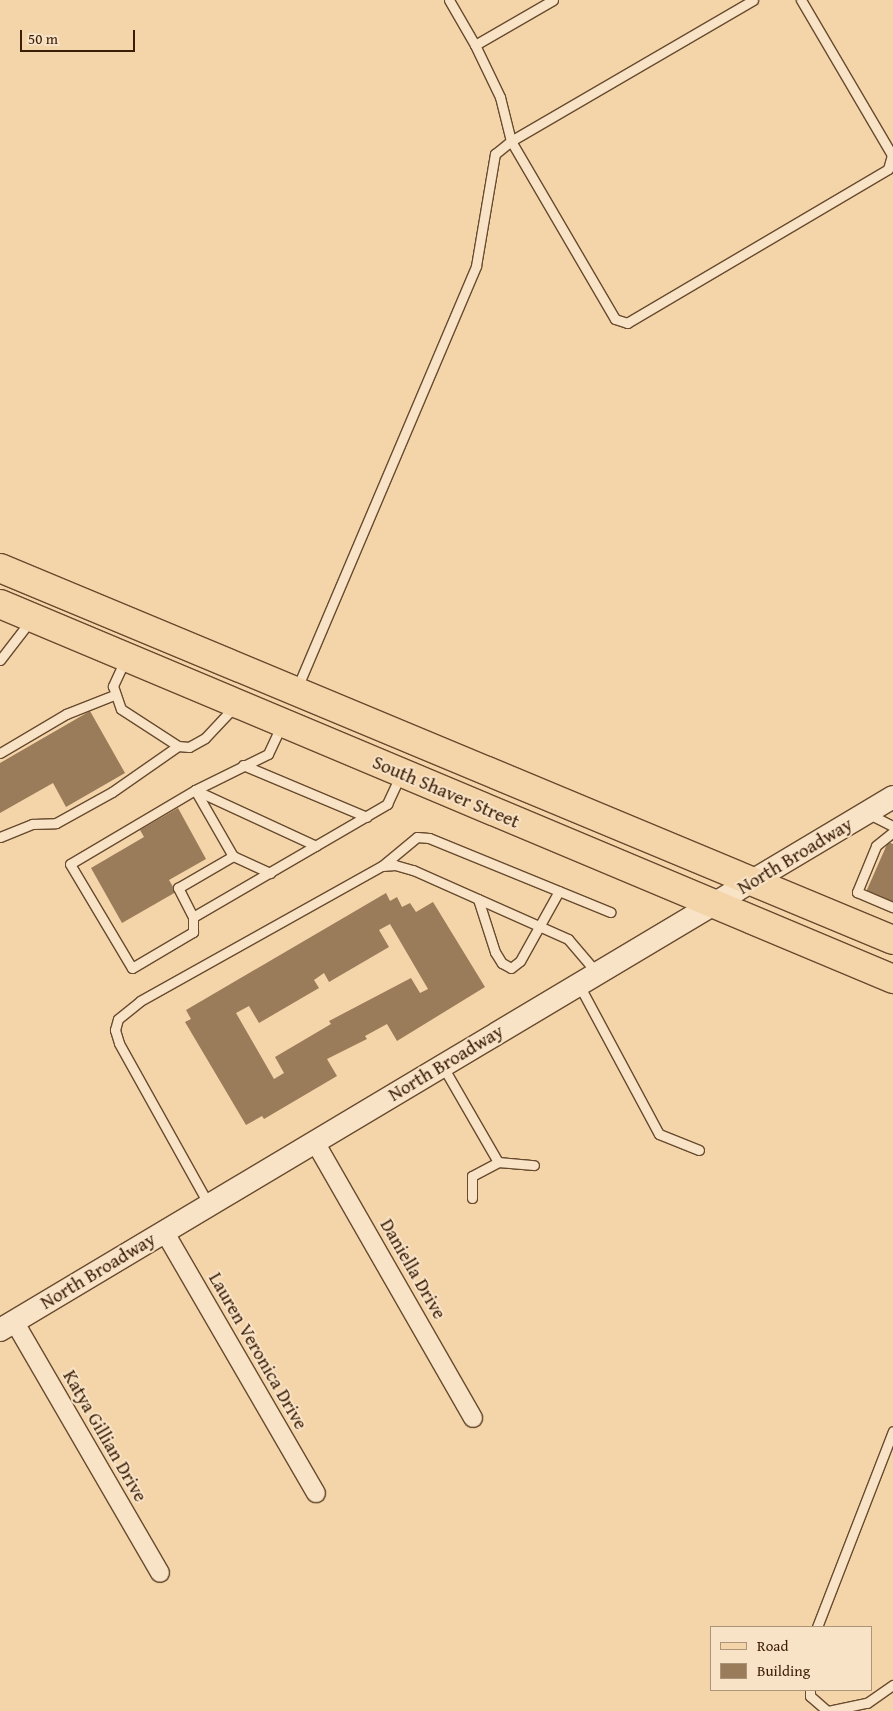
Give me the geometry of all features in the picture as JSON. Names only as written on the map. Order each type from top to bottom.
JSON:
[{"type":"main road","name":"South Shaver Street","points":[[0,568],[141,625],[893,940]]},
{"type":"main road","name":"South Shaver Street","points":[[0,604],[893,979]]},
{"type":"main road","points":[[126,658],[141,625]]},
{"type":"main road","points":[[282,723],[296,690]]},
{"type":"street","name":"North Broadway","points":[[7,1325],[893,797]]},
{"type":"street","name":"Daniella Drive","points":[[315,1142],[474,1418]]},
{"type":"street","name":"Lauren Veronica Drive","points":[[164,1231],[316,1492]]},
{"type":"street","name":"Katya Gillian Drive","points":[[7,1325],[160,1572]]},
{"type":"lane","points":[[449,0],[475,45],[500,97],[511,141],[615,319],[627,323],[888,169],[892,155],[802,0]]},
{"type":"lane","points":[[475,45],[553,0]]},
{"type":"lane","points":[[296,690],[476,266],[495,154],[511,141],[753,0]]},
{"type":"lane","points":[[0,660],[32,618]]},
{"type":"lane","points":[[126,658],[113,686],[114,695],[121,709],[178,746],[189,747],[205,738],[237,704]]},
{"type":"lane","points":[[0,753],[66,714],[114,695]]},
{"type":"lane","points":[[233,856],[178,888],[193,917],[193,932],[132,968],[70,864],[195,790],[243,764],[268,754],[282,723]]},
{"type":"lane","points":[[0,837],[32,824],[56,823],[126,783],[178,746]]},
{"type":"lane","points":[[243,764],[367,817]]},
{"type":"lane","points":[[193,917],[387,804],[401,773]]},
{"type":"lane","points":[[195,790],[316,846]]},
{"type":"lane","points":[[195,790],[233,856],[270,873]]},
{"type":"lane","points":[[867,813],[893,826]]},
{"type":"lane","points":[[893,832],[876,846],[857,892],[893,907]]},
{"type":"lane","points":[[209,1205],[119,1044],[115,1030],[118,1019],[140,1001],[382,866],[417,838],[430,838],[610,912]]},
{"type":"lane","points":[[382,866],[413,870],[568,939],[659,1134],[699,1150]]},
{"type":"lane","points":[[478,899],[495,952],[507,968],[516,967],[520,961],[558,891]]},
{"type":"lane","points":[[442,1065],[498,1162]]},
{"type":"lane","points":[[472,1198],[472,1176],[498,1162],[534,1165]]},
{"type":"lane","points":[[817,1626],[893,1431]]},
{"type":"lane","points":[[810,1691],[810,1696],[827,1711],[866,1703],[893,1685]]},
{"type":"building","points":[[90,711],[125,773],[66,807],[53,783],[0,813],[0,763]]},
{"type":"building","points":[[178,808],[206,859],[169,880],[176,892],[122,923],[91,868],[144,837],[140,830]]},
{"type":"building","points":[[888,842],[893,844],[893,904],[866,892]]},
{"type":"building","points":[[386,893],[390,901],[397,897],[402,907],[410,903],[416,912],[433,902],[485,987],[397,1041],[387,1024],[365,1036],[367,1039],[327,1059],[337,1076],[264,1119],[262,1116],[246,1125],[185,1022],[191,1019],[186,1010]],"holes":[[[390,924],[428,989],[420,993],[411,978],[329,1021],[331,1024],[275,1057],[284,1073],[274,1079],[236,1013],[249,1006],[259,1023],[319,988],[314,980],[324,973],[329,982],[389,947],[379,930]]]}]
